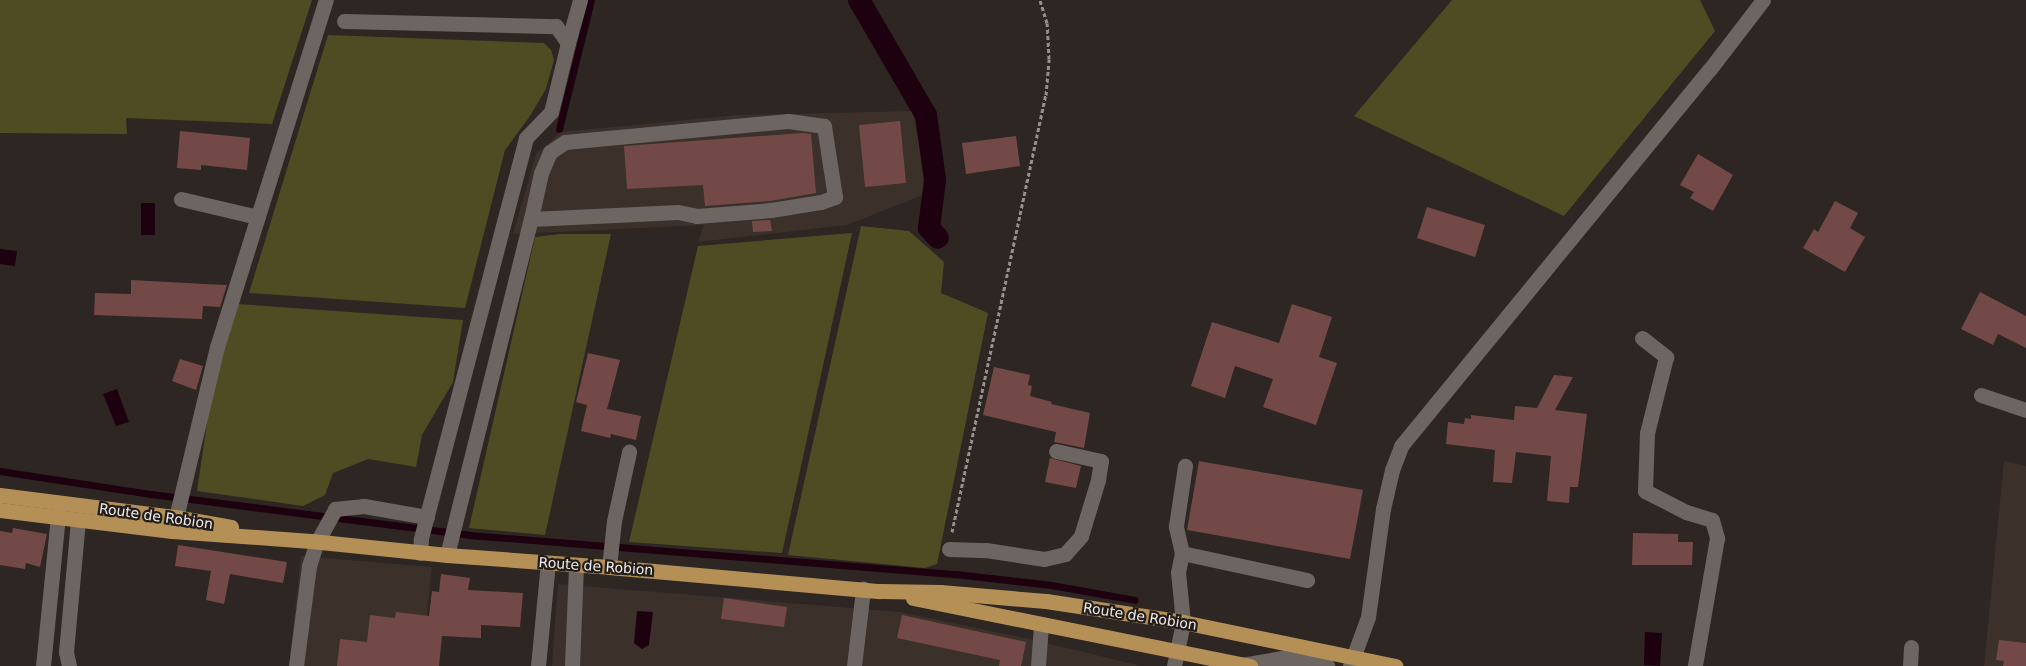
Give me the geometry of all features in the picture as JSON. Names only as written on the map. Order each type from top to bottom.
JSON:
[{"type":"main road","name":"Route de Robion","points":[[0,495],[58,510],[78,520],[174,524]]},
{"type":"main road","name":"Route de Robion","points":[[0,510],[58,510],[447,556],[576,566],[610,566],[880,591],[1041,625],[1175,659],[1246,665]]},
{"type":"main road","name":"Route de Robion","points":[[880,591],[940,592],[1046,601],[1183,622],[1352,661],[1396,666]]},
{"type":"street","points":[[174,524],[217,347],[326,0]]},
{"type":"street","points":[[420,553],[427,517],[526,138],[550,112],[580,0]]},
{"type":"street","points":[[1352,661],[1368,617],[1383,509],[1392,470],[1401,446],[1710,70],[1762,0]]},
{"type":"street","points":[[344,21],[556,26],[568,43]]},
{"type":"street","points":[[447,556],[541,173],[550,152],[565,142],[788,121],[824,126],[835,197],[821,202],[772,210],[698,216],[678,212],[531,219]]},
{"type":"street","points":[[181,199],[258,217]]},
{"type":"street","points":[[1642,338],[1666,357],[1647,433],[1645,492],[1686,512],[1712,520],[1717,538],[1695,666]]},
{"type":"street","points":[[1981,395],[2026,410]]},
{"type":"street","points":[[949,548],[986,550],[1044,559],[1066,554],[1081,536],[1098,480],[1101,462],[1056,451]]},
{"type":"street","points":[[610,566],[614,521],[628,452]]},
{"type":"street","points":[[1175,659],[1183,622],[1178,572],[1182,552],[1176,526],[1185,466]]},
{"type":"street","points":[[296,666],[314,541],[335,509],[364,506],[427,517]]},
{"type":"street","points":[[43,666],[58,510]]},
{"type":"street","points":[[69,666],[66,652],[78,520]]},
{"type":"street","points":[[1182,552],[1307,580]]},
{"type":"street","points":[[538,666],[548,563]]},
{"type":"street","points":[[572,666],[576,566]]},
{"type":"street","points":[[854,666],[863,589]]},
{"type":"street","points":[[1038,666],[1041,625]]},
{"type":"street","points":[[1910,666],[1911,647]]},
{"type":"street","points":[[1246,665],[1282,658],[1327,666]]},
{"type":"path","points":[[949,548],[1046,95],[1049,59],[1046,23],[1040,0]]},
{"type":"shaded area","points":[[0,0],[312,0],[272,124],[126,118],[127,134],[0,133]]},
{"type":"shaded area","points":[[1452,0],[1700,0],[1715,31],[1564,216],[1354,116]]},
{"type":"shaded area","points":[[328,35],[544,43],[551,50],[554,60],[546,89],[530,116],[505,150],[465,308],[249,293]]},
{"type":"shaded area","points":[[913,111],[928,193],[847,225],[698,242],[704,225],[513,234],[536,154],[561,132],[738,115]]},
{"type":"shaded area","points":[[141,203],[155,203],[155,235],[141,235]]},
{"type":"shaded area","points":[[861,226],[909,231],[944,262],[941,293],[988,313],[937,564],[925,568],[788,555]]},
{"type":"shaded area","points":[[852,233],[782,553],[629,542],[698,246]]},
{"type":"shaded area","points":[[560,234],[611,234],[545,535],[469,528],[535,237]]},
{"type":"shaded area","points":[[0,249],[17,251],[15,266],[0,264]]},
{"type":"shaded area","points":[[238,304],[463,320],[453,382],[422,435],[416,467],[368,459],[333,473],[325,495],[303,506],[197,491],[212,389]]},
{"type":"shaded area","points":[[117,389],[129,422],[116,426],[103,394]]},
{"type":"shaded area","points":[[2004,461],[2026,466],[2026,666],[1984,666]]},
{"type":"shaded area","points":[[301,556],[432,567],[421,666],[289,666]]},
{"type":"shaded area","points":[[558,584],[900,612],[1029,639],[1142,666],[552,666]]},
{"type":"shaded area","points":[[637,611],[653,612],[649,645],[642,649],[634,643]]},
{"type":"shaded area","points":[[1645,632],[1662,633],[1660,666],[1644,665]]},
{"type":"building","points":[[900,121],[906,183],[865,187],[859,125]]},
{"type":"building","points":[[180,131],[250,138],[247,170],[201,165],[201,170],[177,168]]},
{"type":"building","points":[[803,133],[811,134],[816,193],[770,201],[705,206],[703,185],[627,189],[624,146]]},
{"type":"building","points":[[1016,136],[1020,166],[966,174],[962,143]]},
{"type":"building","points":[[1698,154],[1733,175],[1713,211],[1690,198],[1694,192],[1680,185]]},
{"type":"building","points":[[1835,201],[1858,213],[1850,228],[1865,237],[1845,272],[1803,248],[1814,229],[1818,232]]},
{"type":"building","points":[[1427,207],[1485,225],[1475,257],[1417,238]]},
{"type":"building","points":[[770,220],[772,231],[753,232],[752,221]]},
{"type":"building","points":[[131,280],[227,285],[220,307],[203,306],[202,319],[94,315],[95,293],[131,294]]},
{"type":"building","points":[[1980,292],[2026,316],[2026,348],[1998,334],[1993,345],[1961,329]]},
{"type":"building","points":[[1292,304],[1332,317],[1319,357],[1337,363],[1316,425],[1263,407],[1273,379],[1235,366],[1225,398],[1191,386],[1212,322],[1279,343]]},
{"type":"building","points":[[588,353],[620,360],[607,409],[641,416],[636,440],[611,434],[610,438],[581,431],[587,405],[576,402]]},
{"type":"building","points":[[180,359],[203,366],[196,390],[172,381]]},
{"type":"building","points":[[994,367],[1030,375],[1028,385],[1032,386],[1030,396],[1052,402],[1051,404],[1090,413],[1084,448],[1054,442],[1056,432],[983,415]]},
{"type":"building","points":[[1554,375],[1573,377],[1555,410],[1587,414],[1578,487],[1570,487],[1569,503],[1547,501],[1551,456],[1516,452],[1512,483],[1493,482],[1495,450],[1446,444],[1448,422],[1464,424],[1465,418],[1471,419],[1471,415],[1514,420],[1515,406],[1537,408]]},
{"type":"building","points":[[1050,458],[1081,466],[1076,488],[1045,482]]},
{"type":"building","points":[[1199,461],[1363,490],[1350,559],[1187,530]]},
{"type":"building","points":[[13,528],[47,534],[40,567],[26,563],[25,569],[0,565],[0,531],[12,533]]},
{"type":"building","points":[[1633,533],[1678,534],[1678,542],[1693,542],[1692,565],[1632,565]]},
{"type":"building","points":[[178,545],[287,562],[283,583],[230,574],[224,604],[206,600],[211,571],[175,566]]},
{"type":"building","points":[[441,574],[470,578],[468,590],[523,593],[520,627],[481,625],[481,638],[442,636],[439,666],[337,666],[340,639],[367,642],[370,615],[395,618],[396,612],[429,616],[432,591],[439,592]]},
{"type":"building","points":[[724,598],[787,607],[784,627],[721,619]]},
{"type":"building","points":[[902,615],[1026,642],[1021,666],[999,666],[1000,660],[897,638]]},
{"type":"building","points":[[1999,640],[2026,643],[2026,666],[2003,666],[2004,661],[1996,660]]},
{"type":"waterway","points":[[559,129],[591,0]]},
{"type":"waterway","points":[[859,0],[926,115],[935,180],[929,228],[938,238]]},
{"type":"waterway","points":[[0,471],[151,494],[469,535],[955,574],[1051,585],[1135,600]]}]
